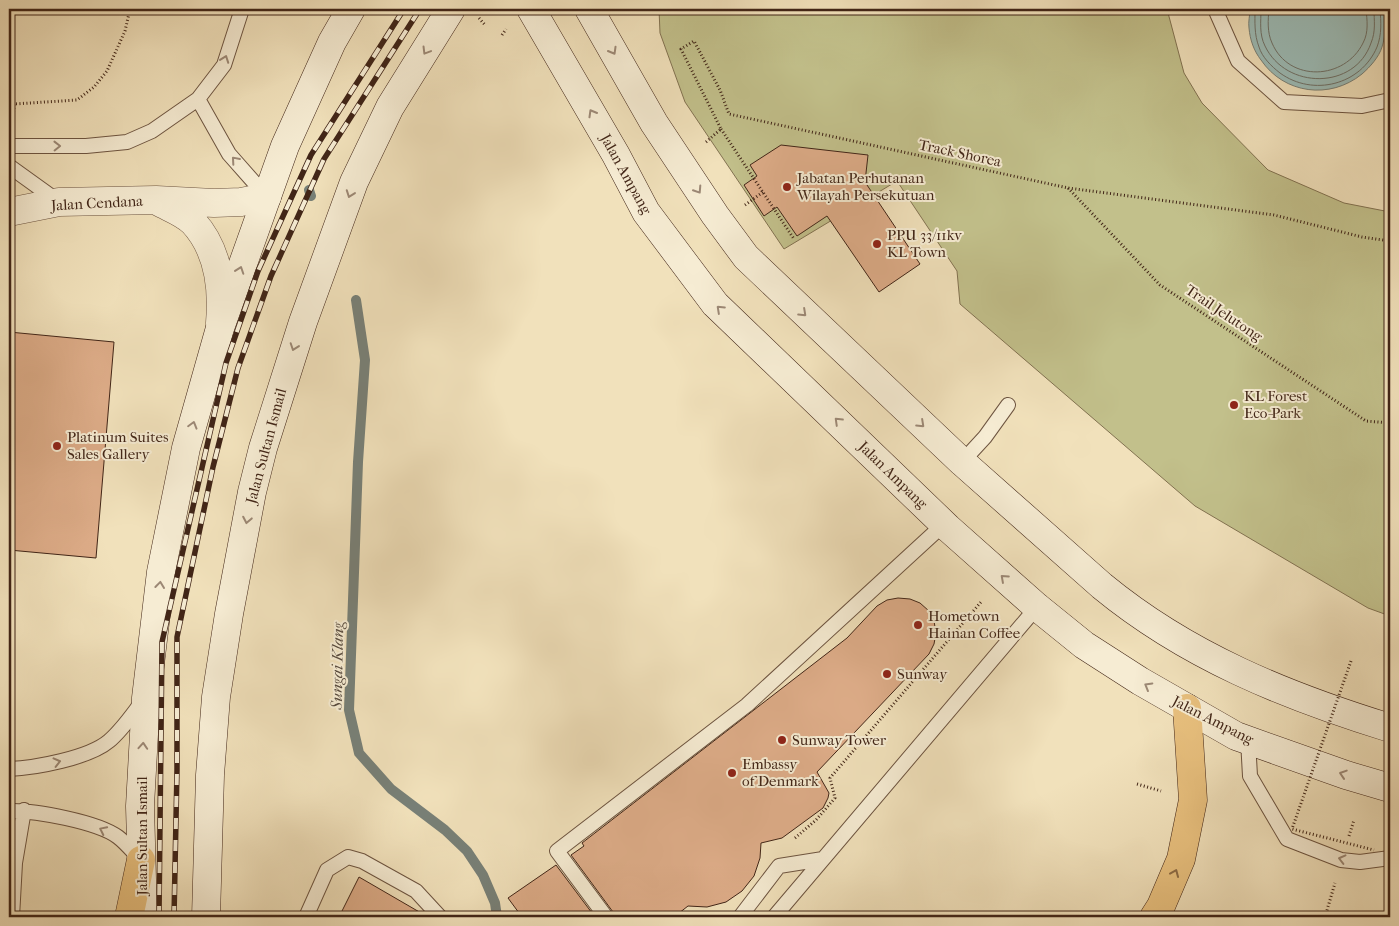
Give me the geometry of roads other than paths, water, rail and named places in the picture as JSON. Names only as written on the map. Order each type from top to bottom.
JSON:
[{"type":"highway","points":[[1154,917],[1161,906],[1181,859],[1193,800],[1187,708]]},
{"type":"highway","points":[[129,917],[141,860]]},
{"type":"street","points":[[332,42],[337,9]]},
{"type":"street","name":"Jalan Sultan Ismail","points":[[144,917],[140,806],[146,698],[163,563],[186,448],[220,328],[285,146],[332,42],[351,9]]},
{"type":"street","name":"Jalan Sultan Ismail","points":[[206,917],[210,775],[216,697],[234,586],[252,492],[263,448],[300,330],[354,182],[390,107],[451,9]]},
{"type":"street","name":"Jalan Ampang","points":[[531,9],[616,155],[646,212],[715,304],[944,524],[1037,607],[1084,645],[1140,681],[1229,732],[1346,775],[1390,788]]},
{"type":"street","points":[[589,9],[654,123],[715,216],[746,257],[962,462],[1102,586],[1123,603],[1172,636],[1218,662],[1328,709],[1390,728]]},
{"type":"street","name":"Jalan Cendana","points":[[9,212],[59,202],[156,200],[214,204],[241,202],[267,197]]},
{"type":"street","name":"Jalan Cendana","points":[[156,200],[192,221],[211,252],[219,276],[222,300],[220,328]]},
{"type":"lane","points":[[10,146],[86,146],[127,142],[152,131],[198,99],[224,65],[242,9]]},
{"type":"lane","points":[[1215,9],[1238,62],[1284,102],[1362,106],[1390,100]]},
{"type":"lane","points":[[198,99],[229,154],[267,197]]},
{"type":"lane","points":[[9,166],[59,202]]},
{"type":"lane","points":[[962,462],[985,437],[1008,405]]},
{"type":"lane","points":[[606,917],[557,851],[747,705],[944,524]]},
{"type":"lane","points":[[774,917],[1037,607]]},
{"type":"lane","points":[[9,769],[59,762],[100,748],[110,740],[146,698]]},
{"type":"lane","points":[[1248,740],[1250,776],[1287,838],[1341,860],[1360,862],[1390,858]]},
{"type":"lane","points":[[9,810],[24,810],[93,825],[118,837],[141,860]]},
{"type":"lane","points":[[12,917],[15,863],[24,810]]},
{"type":"lane","points":[[306,917],[327,870],[348,857],[362,861],[416,892],[440,917]]},
{"type":"lane","points":[[740,917],[772,866],[823,859]]},
{"type":"water","points":[[1250,9],[1385,9],[1385,28],[1381,51],[1362,74],[1336,88],[1308,90],[1295,86],[1282,80],[1271,71],[1256,53],[1250,32]]},
{"type":"waterway","points":[[309,190],[311,196]]},
{"type":"waterway","name":"Sungai Klang","points":[[356,300],[365,360],[358,462],[349,710],[359,753],[391,789],[445,830],[467,851],[483,875],[495,903],[497,917]]},
{"type":"railway","points":[[159,917],[162,642],[226,363],[258,271],[311,155],[404,9]]},
{"type":"railway","points":[[174,917],[177,637],[213,467],[238,368],[271,276],[324,159],[420,9]]},
{"type":"place","name":"Jabatan Perhutanan Wilayah Persekutuan","points":[[787,187]]},
{"type":"place","name":"PPU 33/11kv KL Town","points":[[877,244]]},
{"type":"place","name":"KL Forest Eco-Park","points":[[1234,405]]},
{"type":"place","name":"Platinum Suites Sales Gallery","points":[[57,446]]},
{"type":"place","name":"Hometown Hainan Coffee","points":[[918,625]]},
{"type":"place","name":"Sunway","points":[[887,674]]},
{"type":"place","name":"Sunway Tower","points":[[782,740]]},
{"type":"place","name":"Embassy of Denmark","points":[[732,773]]}]
